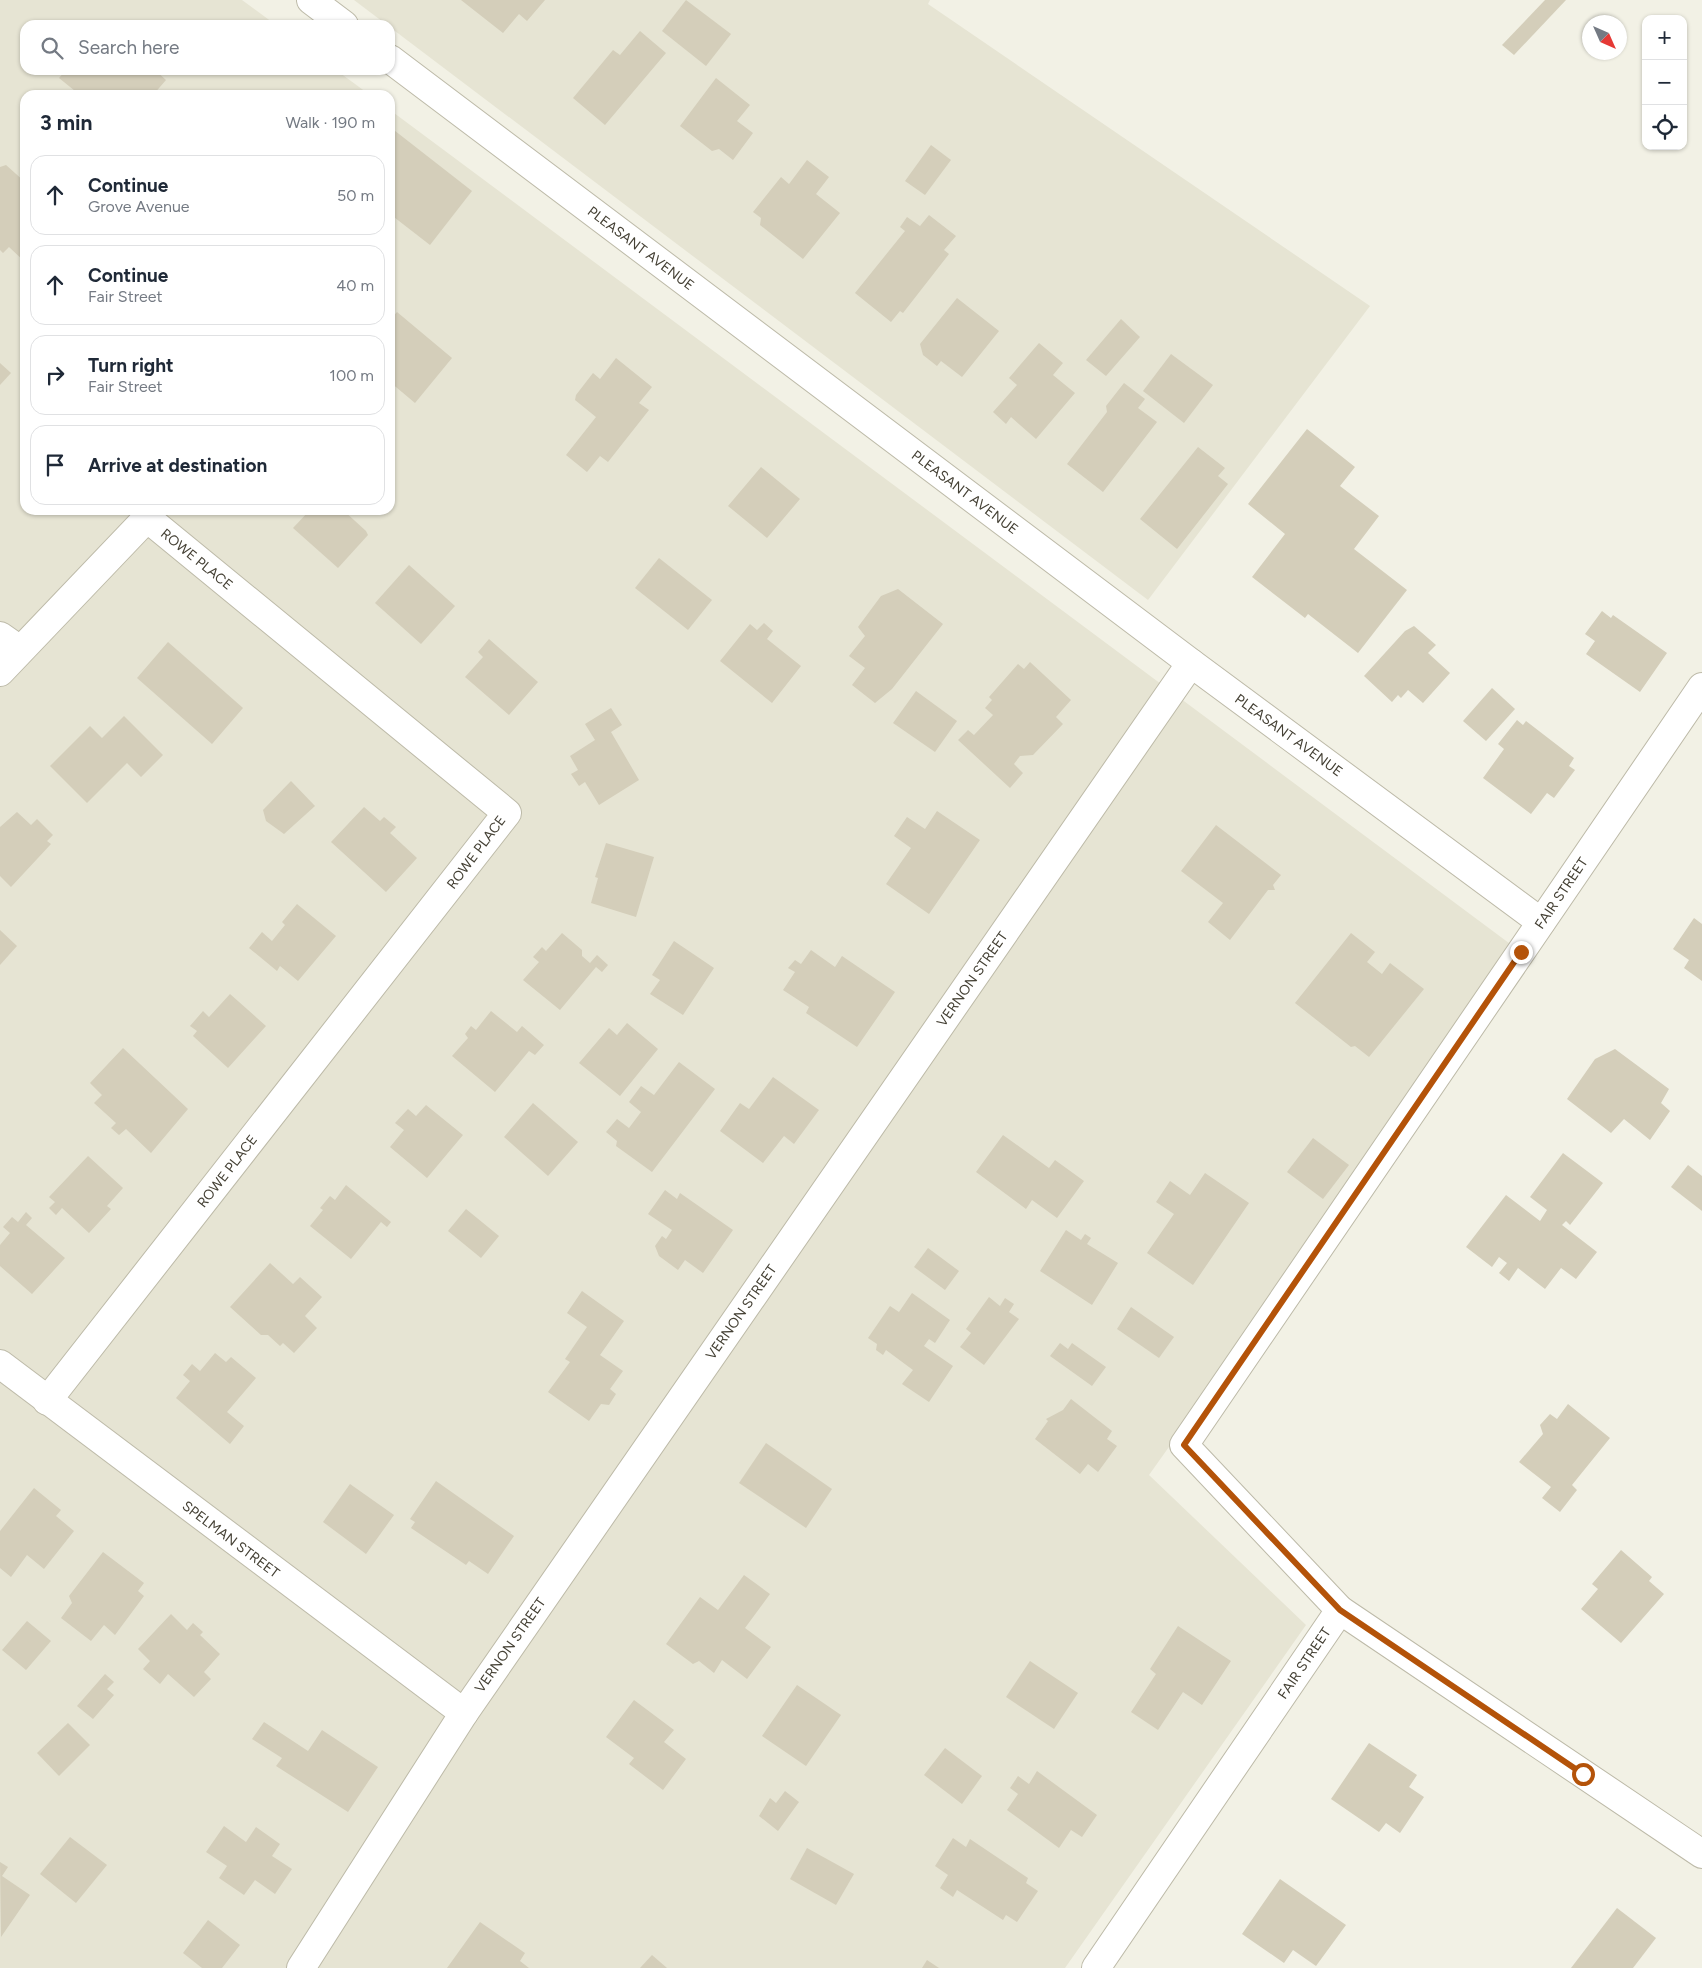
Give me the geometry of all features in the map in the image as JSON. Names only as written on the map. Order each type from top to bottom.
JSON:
[{"type":"street","points":[[310,0],[337,20]]},
{"type":"street","name":"PLEASANT AVENUE","points":[[395,63],[1191,663],[1541,922]]},
{"type":"street","name":"ROWE PLACE","points":[[0,672],[10,643],[147,518],[507,813],[47,1401]]},
{"type":"street","name":"VERNON STREET","points":[[301,1968],[464,1712],[1191,663]]},
{"type":"street","name":"FAIR STREET","points":[[1096,1968],[1340,1610],[1184,1445],[1702,687]]},
{"type":"street","name":"SPELMAN STREET","points":[[0,1364],[464,1712]]},
{"type":"street","points":[[1340,1610],[1702,1854]]},
{"type":"shaded area","points":[[0,0],[242,0],[269,20],[20,20],[20,75],[343,75],[363,90],[20,90],[20,515],[395,515],[395,114],[1521,952],[1149,1475],[1306,1625],[1065,1968],[0,1968]]},
{"type":"shaded area","points":[[354,0],[930,0],[928,4],[1370,306],[1148,600],[395,31],[395,20],[380,20]]},
{"type":"building","points":[[461,0],[545,0],[527,21],[519,14],[503,33]]},
{"type":"building","points":[[686,0],[731,34],[706,66],[662,31]]},
{"type":"building","points":[[1545,0],[1566,0],[1514,55],[1502,45]]},
{"type":"building","points":[[640,31],[666,53],[605,125],[573,98],[613,50],[620,55]]},
{"type":"building","points":[[62,75],[160,75],[166,80],[157,90],[74,90],[59,78]]},
{"type":"building","points":[[716,78],[750,105],[737,121],[753,133],[733,160],[719,149],[712,151],[680,126]]},
{"type":"building","points":[[395,131],[472,191],[430,245],[395,218]]},
{"type":"building","points":[[931,145],[951,160],[925,195],[905,181]]},
{"type":"building","points":[[807,160],[829,177],[816,194],[840,213],[803,259],[760,225],[761,218],[753,212],[781,177],[789,184]]},
{"type":"building","points":[[6,165],[20,178],[20,257],[9,247],[3,253],[0,250],[0,167]]},
{"type":"building","points":[[929,215],[956,236],[944,250],[949,254],[903,313],[900,311],[891,322],[855,293],[905,231],[900,227],[907,217],[920,226]]},
{"type":"building","points":[[957,298],[999,331],[962,377],[941,361],[937,366],[923,355],[920,344]]},
{"type":"building","points":[[397,312],[452,358],[415,403],[395,386],[395,314]]},
{"type":"building","points":[[1121,319],[1140,337],[1106,376],[1086,360]]},
{"type":"building","points":[[1039,343],[1063,363],[1053,375],[1075,393],[1036,439],[1011,417],[1006,424],[993,412],[1017,385],[1009,378]]},
{"type":"building","points":[[1171,354],[1213,385],[1184,423],[1143,391]]},
{"type":"building","points":[[616,358],[652,387],[639,403],[649,410],[608,462],[600,456],[587,472],[566,455],[596,417],[575,400],[576,395],[593,373],[600,379]]},
{"type":"building","points":[[0,363],[11,373],[0,385]]},
{"type":"building","points":[[1124,383],[1145,399],[1138,408],[1157,422],[1103,492],[1067,464],[1107,412],[1106,406]]},
{"type":"building","points":[[1307,429],[1355,467],[1340,486],[1379,516],[1354,549],[1407,590],[1358,653],[1308,614],[1305,618],[1252,577],[1285,534],[1248,504]]},
{"type":"building","points":[[1198,447],[1225,468],[1218,476],[1228,484],[1177,549],[1140,519]]},
{"type":"building","points":[[761,467],[800,499],[767,538],[728,506]]},
{"type":"building","points":[[305,515],[348,515],[368,535],[338,568],[293,528]]},
{"type":"building","points":[[659,558],[712,600],[688,630],[635,588]]},
{"type":"building","points":[[409,565],[455,606],[421,644],[375,603]]},
{"type":"building","points":[[898,589],[943,624],[892,689],[875,703],[852,685],[865,668],[849,656],[865,636],[858,627],[881,596]]},
{"type":"building","points":[[1602,611],[1611,618],[1613,615],[1667,653],[1640,692],[1586,654],[1595,641],[1585,634]]},
{"type":"building","points":[[764,623],[773,631],[767,639],[801,666],[772,703],[720,661],[750,624],[757,630]]},
{"type":"building","points":[[1414,626],[1436,645],[1428,653],[1450,673],[1423,703],[1408,690],[1401,698],[1398,695],[1392,702],[1364,676],[1405,631]]},
{"type":"building","points":[[489,639],[538,682],[509,715],[465,677],[483,657],[478,652]]},
{"type":"building","points":[[168,642],[243,708],[212,744],[137,678]]},
{"type":"building","points":[[1030,662],[1071,700],[1056,717],[1063,724],[1033,755],[1020,756],[1014,764],[1023,773],[1010,788],[958,740],[968,730],[974,735],[993,715],[985,708],[992,700],[989,697],[1018,664],[1024,669]]},
{"type":"building","points":[[1492,688],[1515,709],[1486,741],[1463,721]]},
{"type":"building","points":[[916,691],[957,721],[935,752],[893,723]]},
{"type":"building","points":[[611,708],[622,725],[611,732],[639,780],[599,805],[585,782],[579,786],[571,774],[578,770],[570,756],[595,740],[585,724]]},
{"type":"building","points":[[124,716],[163,755],[141,777],[127,763],[87,803],[50,766],[90,726],[102,738]]},
{"type":"building","points":[[1517,720],[1523,725],[1526,721],[1574,758],[1569,766],[1575,770],[1554,798],[1547,793],[1531,814],[1483,778],[1504,749],[1498,744]]},
{"type":"building","points":[[291,781],[315,806],[284,834],[266,821],[263,810]]},
{"type":"building","points":[[364,807],[380,821],[384,817],[396,827],[390,833],[417,858],[386,892],[331,842]]},
{"type":"building","points":[[937,811],[980,840],[929,914],[886,884],[911,848],[894,836],[907,817],[925,829]]},
{"type":"building","points":[[17,812],[31,825],[37,819],[53,835],[47,841],[51,844],[11,887],[0,876],[0,827]]},
{"type":"building","points":[[1216,825],[1281,875],[1273,885],[1275,890],[1268,890],[1230,940],[1208,922],[1223,903],[1181,871]]},
{"type":"building","points":[[606,843],[654,857],[636,917],[591,903],[598,878],[595,877]]},
{"type":"building","points":[[297,904],[336,936],[298,981],[280,966],[277,971],[249,948],[262,932],[272,941],[285,925],[282,922]]},
{"type":"building","points":[[1694,918],[1702,924],[1702,981],[1684,968],[1689,960],[1673,949]]},
{"type":"building","points":[[0,930],[17,946],[0,965]]},
{"type":"building","points":[[562,933],[582,950],[582,956],[590,963],[597,955],[608,965],[602,972],[596,967],[560,1010],[523,980],[539,962],[533,957],[542,947],[546,951]]},
{"type":"building","points":[[1351,933],[1375,952],[1367,962],[1382,974],[1390,963],[1424,989],[1369,1057],[1355,1046],[1351,1047],[1295,1003]]},
{"type":"building","points":[[674,941],[714,968],[683,1015],[650,994],[660,980],[652,975]]},
{"type":"building","points":[[811,950],[835,967],[842,956],[895,992],[857,1047],[806,1013],[809,1007],[783,990],[795,972],[788,968],[795,960],[801,964]]},
{"type":"building","points":[[230,994],[266,1026],[228,1068],[193,1036],[197,1031],[190,1026],[203,1011],[209,1017]]},
{"type":"building","points":[[491,1011],[517,1032],[522,1026],[544,1045],[535,1055],[529,1051],[495,1092],[452,1056],[468,1038],[465,1034],[471,1026],[476,1030]]},
{"type":"building","points":[[627,1023],[658,1049],[620,1096],[579,1063],[609,1028],[617,1035]]},
{"type":"building","points":[[123,1048],[188,1109],[151,1153],[126,1129],[119,1135],[111,1128],[116,1123],[94,1103],[102,1095],[90,1083]]},
{"type":"building","points":[[1615,1049],[1669,1089],[1661,1103],[1670,1111],[1650,1140],[1624,1119],[1611,1133],[1567,1099],[1595,1059]]},
{"type":"building","points":[[679,1062],[715,1089],[652,1172],[616,1146],[617,1141],[606,1132],[617,1119],[629,1128],[641,1112],[629,1102],[641,1086],[654,1095]]},
{"type":"building","points":[[773,1077],[819,1110],[794,1144],[784,1136],[763,1163],[720,1131],[740,1103],[749,1109]]},
{"type":"building","points":[[533,1103],[578,1142],[548,1176],[504,1137]]},
{"type":"building","points":[[426,1105],[463,1135],[427,1178],[390,1147],[404,1130],[395,1123],[408,1109],[416,1116]]},
{"type":"building","points":[[1003,1135],[1049,1168],[1055,1160],[1084,1181],[1057,1218],[1032,1200],[1026,1209],[976,1172]]},
{"type":"building","points":[[1313,1138],[1349,1165],[1323,1199],[1287,1172]]},
{"type":"building","points":[[1563,1153],[1603,1183],[1570,1225],[1566,1221],[1562,1225],[1597,1252],[1576,1279],[1561,1268],[1545,1289],[1518,1268],[1509,1281],[1499,1273],[1507,1263],[1499,1257],[1492,1267],[1466,1247],[1506,1195],[1540,1221],[1547,1210],[1530,1197]]},
{"type":"building","points":[[88,1156],[123,1188],[107,1206],[111,1209],[89,1233],[62,1208],[56,1215],[49,1208],[55,1202],[49,1197]]},
{"type":"building","points":[[1688,1165],[1702,1176],[1702,1211],[1671,1187]]},
{"type":"building","points":[[1205,1173],[1249,1203],[1193,1285],[1147,1253],[1174,1214],[1156,1202],[1170,1181],[1190,1195]]},
{"type":"building","points":[[346,1185],[391,1222],[387,1227],[381,1222],[351,1259],[310,1226],[323,1210],[320,1208],[330,1196],[335,1200]]},
{"type":"building","points":[[665,1190],[677,1199],[680,1193],[733,1230],[703,1273],[685,1260],[678,1270],[659,1256],[655,1246],[662,1236],[666,1239],[672,1230],[648,1214]]},
{"type":"building","points":[[466,1209],[499,1236],[481,1258],[448,1231]]},
{"type":"building","points":[[26,1212],[32,1218],[26,1225],[65,1258],[32,1294],[0,1266],[0,1245],[10,1233],[3,1227],[12,1217],[18,1222]]},
{"type":"building","points":[[1066,1230],[1081,1240],[1085,1234],[1091,1238],[1087,1244],[1118,1263],[1092,1305],[1040,1271]]},
{"type":"building","points":[[928,1248],[959,1271],[945,1290],[914,1267]]},
{"type":"building","points":[[270,1263],[293,1284],[300,1277],[322,1297],[305,1316],[317,1328],[294,1353],[283,1343],[280,1346],[268,1335],[261,1335],[230,1307]]},
{"type":"building","points":[[582,1291],[624,1321],[600,1355],[623,1371],[610,1389],[616,1394],[609,1405],[601,1404],[589,1421],[548,1392],[570,1362],[565,1359],[587,1327],[567,1313]]},
{"type":"building","points":[[912,1293],[950,1320],[935,1343],[929,1339],[924,1346],[953,1366],[929,1402],[902,1384],[913,1370],[886,1350],[883,1355],[876,1350],[877,1344],[868,1338],[890,1306],[899,1312]]},
{"type":"building","points":[[989,1297],[1000,1306],[1005,1298],[1014,1304],[1009,1312],[1019,1319],[984,1365],[960,1347],[971,1333],[966,1329]]},
{"type":"building","points":[[1131,1307],[1174,1337],[1159,1358],[1117,1329]]},
{"type":"building","points":[[1060,1343],[1068,1349],[1072,1343],[1106,1367],[1092,1386],[1050,1356]]},
{"type":"building","points":[[215,1353],[226,1362],[231,1357],[256,1378],[227,1412],[244,1426],[230,1444],[176,1398],[190,1381],[183,1375],[192,1364],[200,1371]]},
{"type":"building","points":[[1071,1399],[1112,1431],[1107,1439],[1117,1446],[1098,1472],[1088,1464],[1080,1474],[1035,1439],[1048,1421],[1046,1419],[1063,1410]]},
{"type":"building","points":[[1568,1404],[1610,1438],[1572,1485],[1577,1490],[1560,1512],[1542,1498],[1551,1487],[1519,1462],[1543,1434],[1540,1425],[1550,1414],[1557,1419]]},
{"type":"building","points":[[766,1443],[832,1489],[806,1528],[739,1483]]},
{"type":"building","points":[[436,1481],[514,1536],[488,1574],[469,1561],[466,1565],[411,1528],[415,1522],[410,1519]]},
{"type":"building","points":[[350,1484],[394,1515],[366,1554],[323,1522]]},
{"type":"building","points":[[34,1488],[61,1510],[56,1516],[74,1531],[44,1569],[27,1555],[11,1577],[0,1568],[0,1531]]},
{"type":"building","points":[[1621,1550],[1652,1577],[1649,1581],[1664,1594],[1621,1643],[1581,1609],[1598,1589],[1592,1584]]},
{"type":"building","points":[[103,1552],[144,1583],[138,1591],[144,1596],[115,1635],[104,1625],[91,1641],[61,1618],[72,1603],[69,1596]]},
{"type":"building","points":[[744,1575],[770,1594],[745,1628],[771,1647],[747,1679],[722,1660],[714,1673],[699,1661],[693,1664],[666,1644],[700,1597],[718,1610]]},
{"type":"building","points":[[171,1614],[187,1630],[193,1623],[203,1632],[200,1635],[220,1654],[204,1672],[211,1679],[194,1697],[168,1674],[160,1684],[143,1669],[150,1661],[138,1649]]},
{"type":"building","points":[[27,1621],[51,1641],[26,1670],[2,1650]]},
{"type":"building","points":[[1178,1626],[1231,1661],[1202,1705],[1183,1692],[1158,1730],[1131,1712],[1156,1674],[1150,1669]]},
{"type":"building","points":[[1030,1661],[1078,1693],[1054,1729],[1006,1697]]},
{"type":"building","points":[[105,1674],[114,1682],[107,1689],[114,1695],[93,1719],[77,1706]]},
{"type":"building","points":[[797,1685],[841,1715],[806,1766],[762,1736]]},
{"type":"building","points":[[634,1700],[674,1730],[664,1742],[686,1759],[663,1790],[629,1764],[634,1758],[606,1737]]},
{"type":"building","points":[[264,1722],[308,1751],[322,1730],[378,1767],[348,1812],[276,1766],[282,1758],[252,1739]]},
{"type":"building","points":[[68,1723],[90,1745],[59,1776],[37,1753]]},
{"type":"building","points":[[1369,1743],[1417,1775],[1409,1787],[1424,1797],[1400,1833],[1386,1823],[1379,1832],[1331,1799]]},
{"type":"building","points":[[945,1748],[982,1776],[962,1804],[924,1775]]},
{"type":"building","points":[[1037,1771],[1097,1815],[1082,1837],[1071,1830],[1059,1848],[1007,1810],[1018,1794],[1010,1788],[1018,1776],[1029,1784]]},
{"type":"building","points":[[785,1791],[799,1802],[778,1831],[759,1816],[770,1798],[776,1803]]},
{"type":"building","points":[[224,1826],[246,1842],[256,1827],[280,1844],[272,1856],[292,1869],[275,1894],[255,1880],[244,1895],[219,1878],[227,1866],[206,1852]]},
{"type":"building","points":[[70,1837],[107,1865],[76,1903],[40,1874]]},
{"type":"building","points":[[953,1838],[966,1847],[970,1839],[1028,1878],[1026,1883],[1038,1891],[1017,1922],[1006,1915],[1003,1920],[957,1890],[953,1897],[940,1888],[948,1875],[935,1866]]},
{"type":"building","points":[[807,1848],[854,1874],[836,1905],[790,1879]]},
{"type":"building","points":[[0,1862],[8,1867],[2,1876],[30,1895],[1,1937]]},
{"type":"building","points":[[1280,1879],[1346,1925],[1316,1966],[1293,1950],[1284,1963],[1242,1934]]},
{"type":"building","points":[[1617,1908],[1656,1938],[1633,1968],[1571,1968]]},
{"type":"building","points":[[208,1920],[240,1945],[222,1968],[202,1968],[183,1953]]},
{"type":"building","points":[[480,1922],[525,1953],[520,1961],[529,1968],[447,1968]]},
{"type":"building","points":[[652,1955],[667,1968],[640,1968]]},
{"type":"building","points":[[927,1960],[939,1968],[922,1968]]},
{"type":"route","points":[[1521,952],[1184,1445],[1340,1610],[1583,1774]]}]
